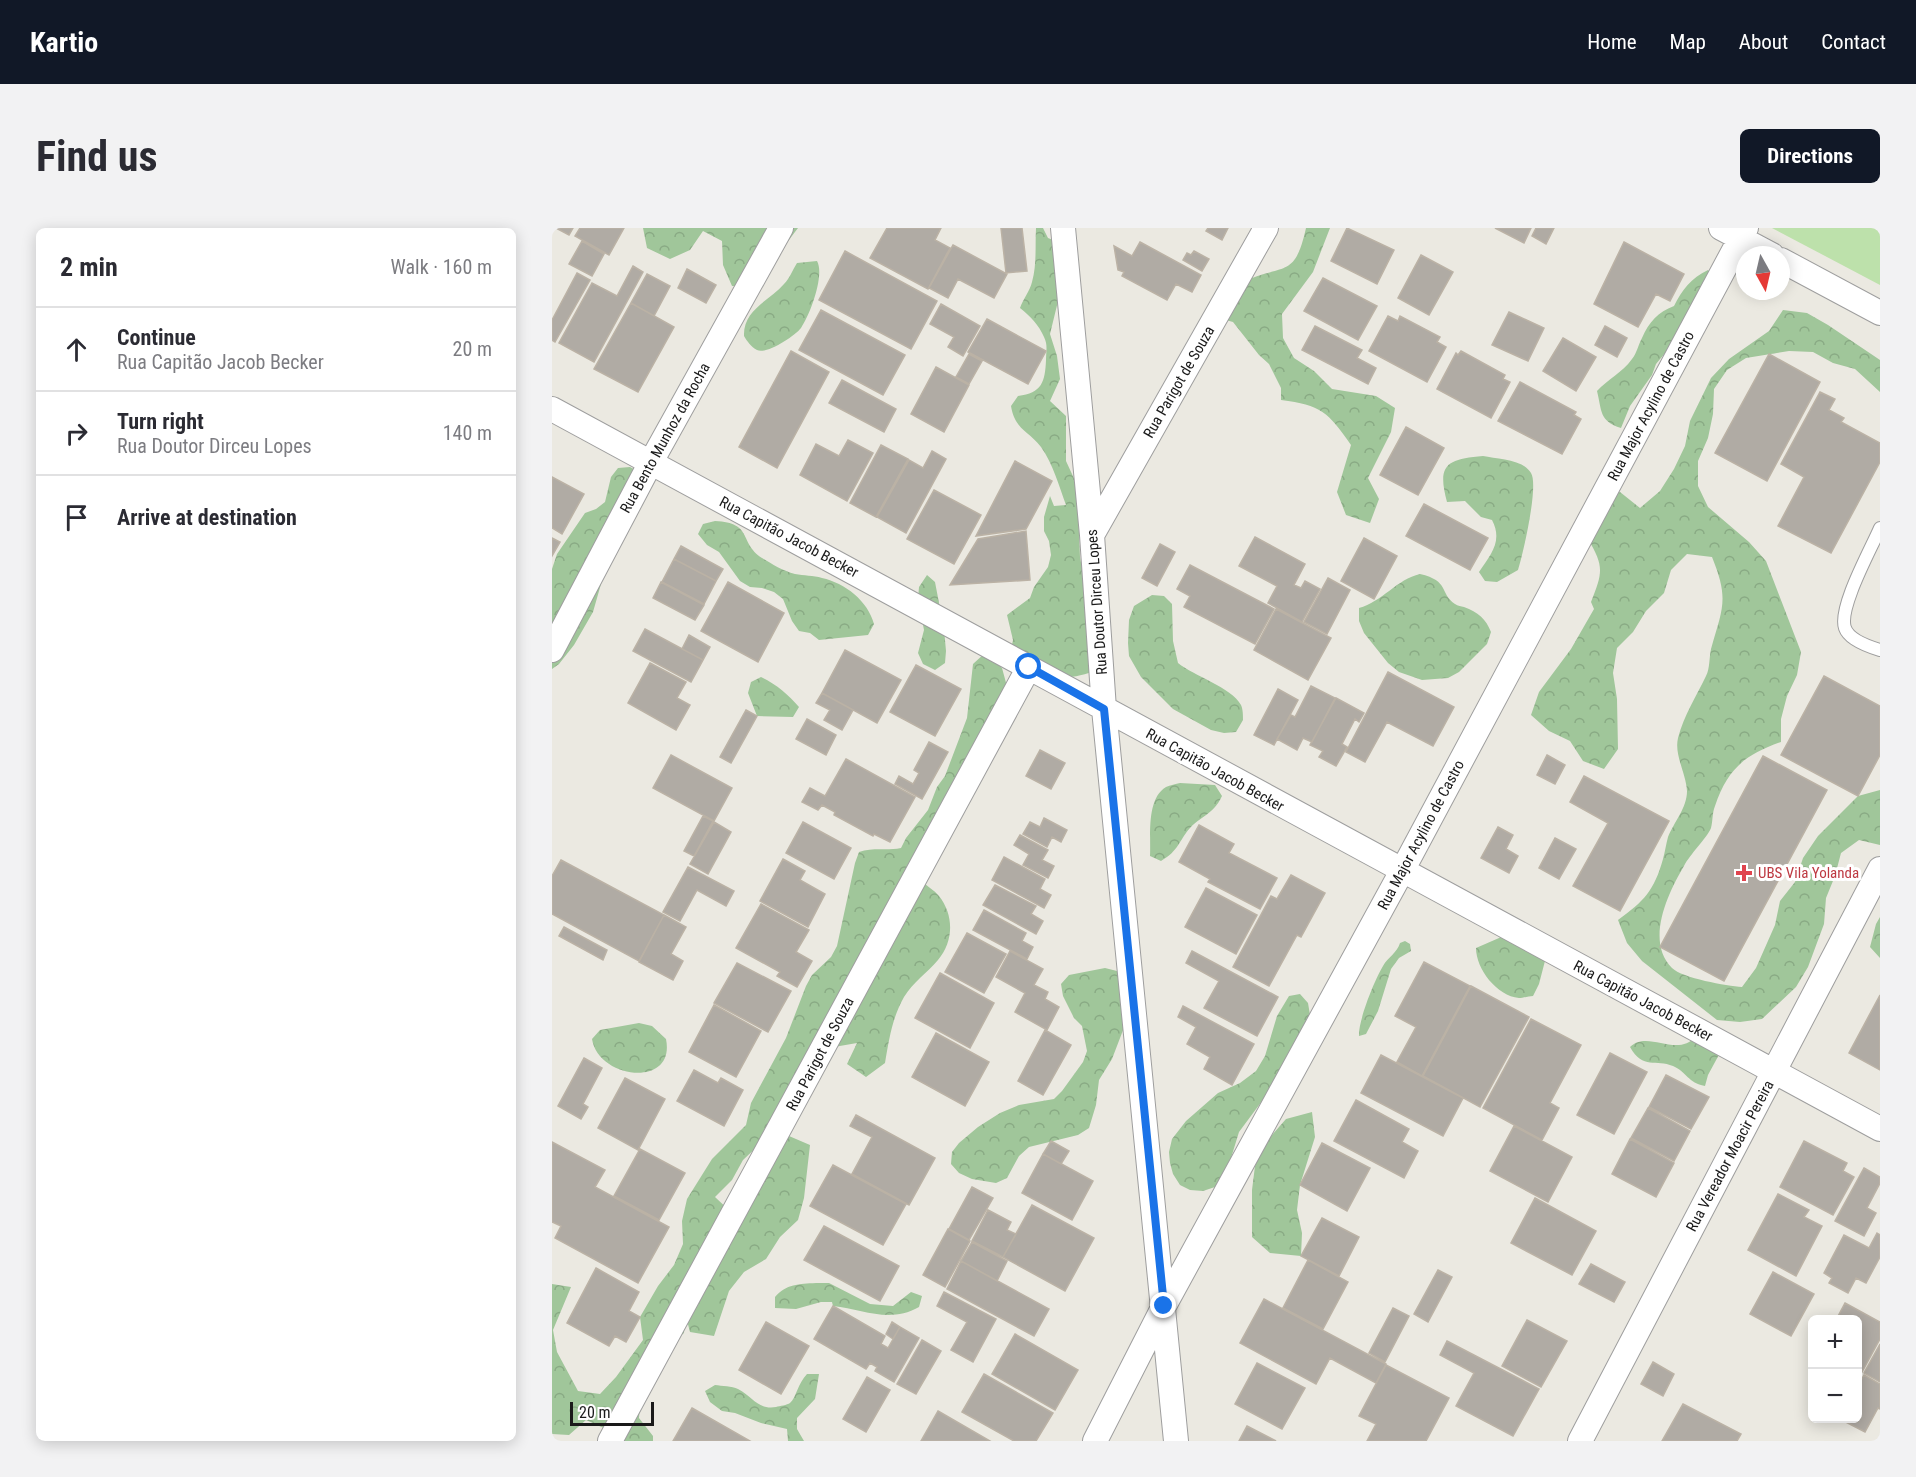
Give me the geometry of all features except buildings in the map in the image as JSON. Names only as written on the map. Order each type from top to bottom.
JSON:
[{"type":"street","name":"Rua Bento Munhoz da Rocha","points":[[552,650],[651,462],[781,228]]},
{"type":"street","name":"Rua Doutor Dirceu Lopes","points":[[1063,228],[1092,535],[1104,709],[1176,1441]]},
{"type":"street","name":"Rua Parigot de Souza","points":[[1092,535],[1266,228]]},
{"type":"street","points":[[1736,231],[1758,246]]},
{"type":"street","name":"Rua Major Acylino de Castro","points":[[1095,1441],[1164,1306],[1402,871],[1736,231]]},
{"type":"street","points":[[1790,265],[1880,313]]},
{"type":"street","name":"Rua Capitão Jacob Becker","points":[[552,409],[1880,1129]]},
{"type":"street","name":"Rua Parigot de Souza","points":[[610,1441],[1029,667]]},
{"type":"street","name":"Rua Vereador Moacir Pereira","points":[[1580,1441],[1880,869]]},
{"type":"lane","points":[[1880,528],[1848,601],[1844,616],[1845,629],[1850,636],[1880,650]]},
{"type":"green space","points":[[643,228],[798,228],[754,286],[732,286],[723,265],[722,241],[703,231],[690,250],[670,259],[647,248]]},
{"type":"green space","points":[[1036,228],[1043,228],[1048,238],[1063,244],[1061,289],[1050,334],[1057,356],[1060,379],[1050,401],[1066,416],[1066,461],[1077,485],[1080,557],[1100,669],[1073,677],[1053,676],[1010,654],[1013,640],[1007,615],[1030,598],[1034,587],[1048,567],[1051,555],[1049,541],[1044,531],[1044,517],[1050,496],[1054,506],[1066,505],[1045,454],[1036,441],[1019,425],[1011,406],[1018,396],[1037,389],[1045,374],[1045,340],[1037,325],[1020,308],[1034,275]]},
{"type":"green space","points":[[1306,228],[1330,228],[1313,272],[1282,314],[1283,338],[1294,358],[1314,371],[1332,389],[1376,396],[1395,408],[1391,432],[1368,478],[1379,499],[1370,523],[1346,515],[1337,492],[1351,445],[1336,425],[1322,412],[1306,404],[1281,400],[1281,388],[1269,364],[1233,322],[1222,319],[1247,280],[1293,262],[1298,255]]},
{"type":"green space","points":[[1772,228],[1880,228],[1880,285]]},
{"type":"green space","points":[[817,261],[818,285],[801,328],[787,340],[767,350],[755,349],[744,336],[745,327],[752,313],[786,282],[797,263]]},
{"type":"green space","points":[[1708,270],[1713,276],[1680,335],[1656,364],[1652,375],[1630,406],[1621,428],[1609,422],[1601,410],[1597,391],[1632,359],[1651,322],[1663,311],[1674,306],[1688,285]]},
{"type":"green space","points":[[1783,310],[1807,313],[1880,360],[1880,392],[1855,369],[1833,363],[1813,352],[1789,351],[1746,358],[1727,370],[1714,389],[1713,414],[1708,438],[1698,461],[1698,486],[1708,507],[1749,542],[1766,561],[1801,652],[1797,675],[1787,696],[1781,719],[1781,742],[1757,752],[1732,772],[1720,793],[1709,832],[1687,861],[1666,903],[1660,931],[1660,944],[1664,957],[1677,972],[1716,983],[1742,987],[1756,968],[1775,925],[1780,901],[1795,882],[1803,858],[1818,836],[1858,796],[1880,790],[1880,845],[1859,840],[1841,853],[1826,898],[1824,924],[1808,967],[1796,987],[1762,1019],[1740,1022],[1717,1020],[1642,961],[1627,943],[1618,920],[1635,907],[1652,887],[1660,870],[1668,837],[1685,803],[1687,791],[1679,757],[1678,738],[1707,673],[1721,613],[1721,583],[1712,557],[1687,554],[1671,570],[1664,593],[1646,611],[1633,632],[1617,648],[1613,673],[1617,699],[1618,749],[1604,769],[1583,761],[1570,741],[1549,731],[1531,715],[1539,692],[1571,649],[1594,609],[1591,602],[1600,576],[1600,569],[1597,556],[1588,539],[1605,498],[1620,492],[1640,508],[1660,491],[1685,446],[1690,421],[1711,378],[1729,359],[1769,331]]},
{"type":"green space","points":[[1483,456],[1509,460],[1522,465],[1531,473],[1533,480],[1529,520],[1518,570],[1497,582],[1485,581],[1479,572],[1496,541],[1492,520],[1481,517],[1465,501],[1447,502],[1444,490],[1444,472],[1447,466],[1460,459]]},
{"type":"green space","points":[[630,467],[641,473],[603,577],[593,612],[574,645],[552,669],[552,569],[557,554],[585,513],[605,502],[611,477],[618,468]]},
{"type":"green space","points":[[715,521],[735,525],[741,529],[755,552],[778,567],[795,574],[831,580],[854,594],[867,608],[874,624],[868,635],[819,640],[810,633],[799,631],[783,599],[774,592],[750,587],[740,581],[719,552],[707,545],[698,534],[703,524]]},
{"type":"green space","points":[[1420,574],[1436,580],[1455,604],[1481,616],[1491,632],[1487,644],[1459,672],[1448,678],[1422,680],[1399,672],[1388,663],[1364,633],[1359,621],[1359,608]]},
{"type":"green space","points":[[927,575],[935,582],[946,651],[945,663],[935,670],[923,664],[918,653],[924,630],[918,599],[919,587]]},
{"type":"green space","points":[[1152,595],[1164,596],[1172,604],[1173,641],[1178,663],[1221,687],[1241,705],[1243,720],[1236,732],[1224,733],[1211,730],[1173,709],[1141,677],[1129,656],[1129,620],[1134,606]]},
{"type":"green space","points":[[985,653],[1002,668],[1008,690],[921,881],[944,903],[950,928],[947,945],[934,965],[904,997],[894,1021],[885,1063],[866,1077],[847,1064],[857,1043],[834,1047],[762,1142],[743,1160],[732,1180],[715,1197],[732,1213],[774,1153],[789,1136],[810,1145],[804,1198],[798,1220],[780,1237],[766,1259],[744,1272],[729,1291],[714,1336],[690,1332],[685,1313],[684,1333],[663,1350],[641,1394],[639,1418],[653,1436],[653,1441],[618,1441],[608,1430],[586,1420],[569,1435],[552,1434],[552,1284],[571,1287],[553,1330],[557,1352],[578,1391],[600,1394],[616,1377],[643,1340],[640,1317],[658,1286],[674,1265],[683,1244],[682,1221],[687,1199],[712,1159],[746,1125],[751,1103],[786,1038],[806,986],[812,975],[831,957],[837,946],[859,852],[901,848],[928,810],[937,787],[945,776],[967,718],[973,664]]},
{"type":"green space","points":[[761,677],[782,690],[799,707],[793,717],[757,716],[748,693],[751,682]]},
{"type":"green space","points":[[1180,783],[1215,785],[1222,796],[1214,808],[1190,828],[1173,852],[1161,861],[1150,856],[1152,809],[1155,800],[1166,787]]},
{"type":"green space","points":[[1880,917],[1880,958],[1870,947]]},
{"type":"green space","points":[[1509,930],[1546,957],[1539,984],[1533,996],[1519,998],[1496,987],[1484,973],[1477,956],[1476,948],[1499,938]]},
{"type":"green space","points":[[1405,941],[1410,944],[1411,951],[1399,958],[1391,969],[1378,1011],[1366,1034],[1359,1036],[1364,1011],[1380,972],[1400,943]]},
{"type":"green space","points":[[1105,968],[1117,971],[1127,978],[1125,1025],[1112,1059],[1099,1080],[1096,1105],[1089,1128],[1078,1135],[1029,1147],[1019,1156],[1007,1178],[996,1183],[972,1179],[959,1173],[951,1164],[952,1152],[959,1143],[1000,1113],[1019,1105],[1054,1099],[1083,1062],[1087,1051],[1082,1026],[1074,1018],[1063,996],[1061,984],[1069,975]]},
{"type":"green space","points":[[1300,994],[1308,1003],[1310,1015],[1265,1097],[1239,1132],[1231,1158],[1231,1169],[1215,1187],[1203,1191],[1190,1190],[1180,1185],[1173,1174],[1170,1163],[1169,1152],[1172,1139],[1186,1121],[1218,1093],[1240,1083],[1256,1071],[1265,1056],[1277,1016],[1289,996]]},
{"type":"green space","points":[[639,1023],[652,1026],[666,1039],[666,1055],[660,1066],[649,1072],[635,1073],[621,1070],[608,1063],[597,1053],[592,1039],[600,1030]]},
{"type":"green space","points":[[1696,1036],[1721,1051],[1708,1075],[1705,1086],[1691,1080],[1673,1066],[1640,1059],[1630,1047],[1637,1042],[1645,1041],[1680,1045]]},
{"type":"green space","points":[[1312,1112],[1315,1137],[1300,1185],[1297,1210],[1302,1233],[1301,1256],[1270,1253],[1252,1237],[1252,1190],[1255,1166],[1265,1143],[1286,1119]]},
{"type":"green space","points":[[829,1283],[870,1304],[893,1306],[911,1292],[922,1296],[919,1307],[908,1312],[887,1315],[833,1306],[832,1302],[821,1302],[796,1309],[775,1308],[775,1297],[784,1289],[798,1284]]},
{"type":"green space","points":[[807,1374],[819,1374],[815,1399],[797,1418],[797,1429],[804,1441],[788,1441],[787,1429],[722,1411],[710,1402],[705,1391],[715,1385],[733,1387],[760,1405],[776,1407],[790,1403]]},
{"type":"place","name":"UBS Vila Yolanda","points":[[1744,873]]},
{"type":"route","points":[[1029,667],[1104,709],[1164,1306]]}]
